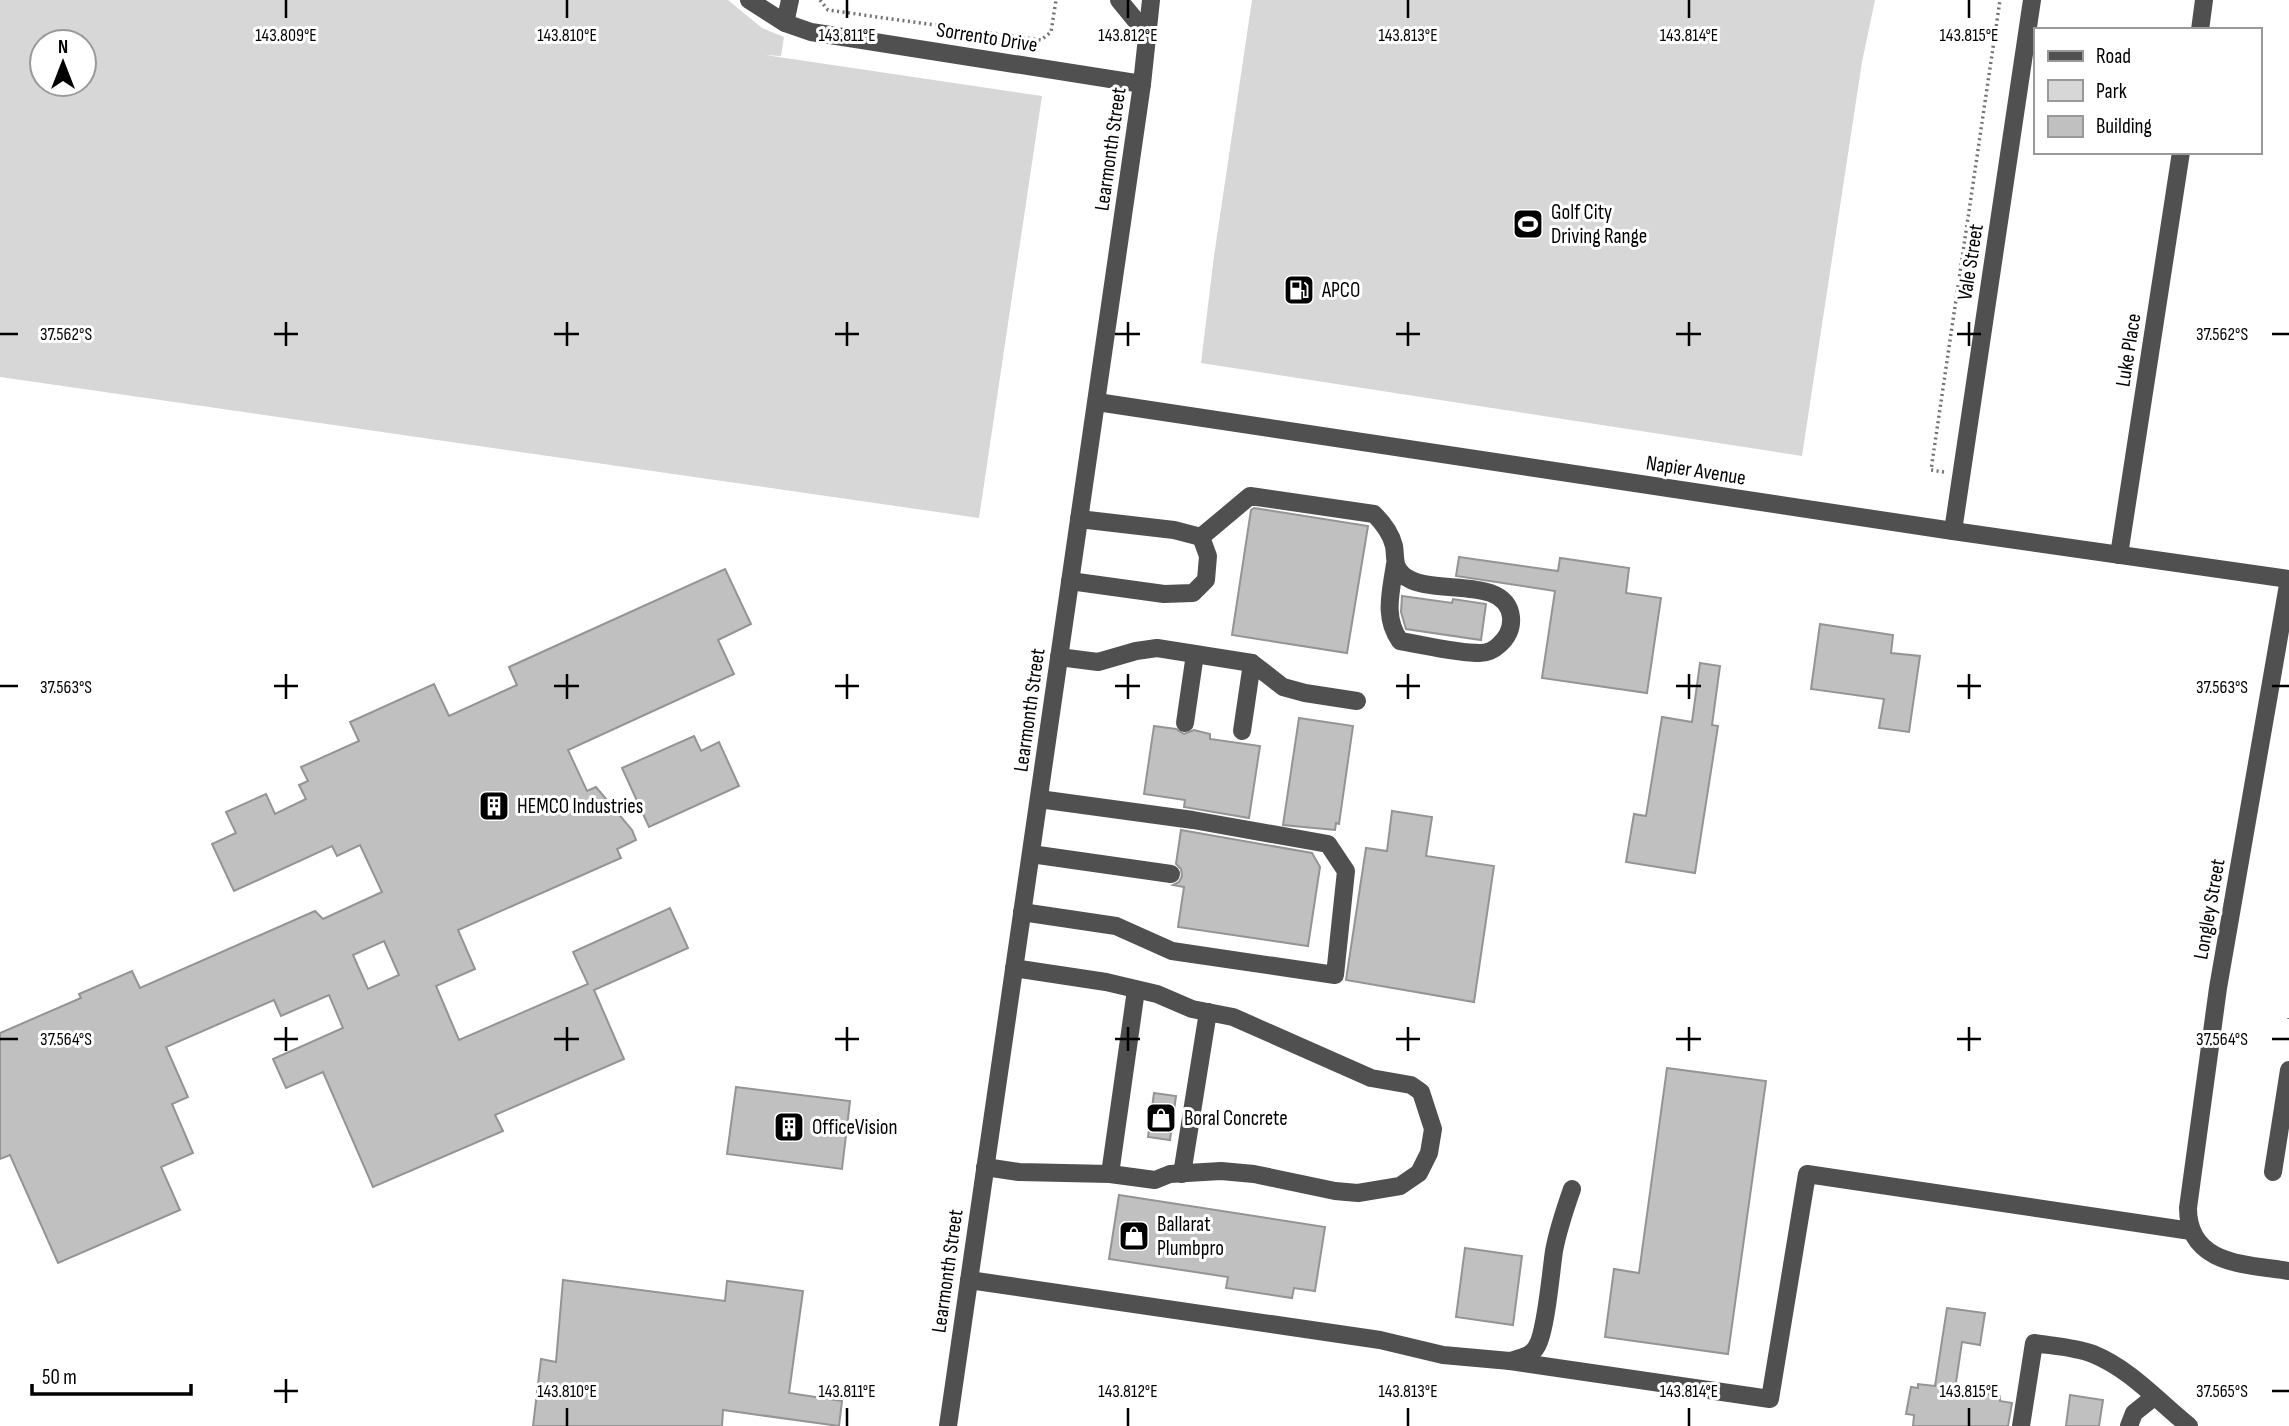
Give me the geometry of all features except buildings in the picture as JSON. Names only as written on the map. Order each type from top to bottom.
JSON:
[{"type":"street","name":"Sorrento Drive","points":[[749,0],[785,23],[824,34],[1142,84]]},
{"type":"street","points":[[785,23],[790,0]]},
{"type":"street","points":[[1119,0],[1146,33]]},
{"type":"street","name":"Learmonth Street","points":[[948,1426],[1097,402],[1142,84],[1150,0]]},
{"type":"street","name":"Vale Street","points":[[1953,531],[2032,0]]},
{"type":"street","points":[[2200,28],[2204,0]]},
{"type":"street","name":"Luke Place","points":[[2119,555],[2181,154]]},
{"type":"street","name":"Napier Avenue","points":[[1097,402],[2289,579]]},
{"type":"street","points":[[1201,537],[1250,496],[1374,514],[1384,523],[1394,545],[1395,564],[1388,612],[1392,629],[1400,641],[1482,654],[1495,649],[1504,640],[1510,629],[1511,617],[1508,605],[1502,597],[1491,592],[1426,583],[1405,577],[1395,564]]},
{"type":"street","points":[[1079,519],[1174,530],[1201,537]]},
{"type":"street","points":[[1070,581],[1164,594],[1193,593],[1206,580],[1208,556],[1201,537]]},
{"type":"street","name":"Longley Street","points":[[2195,1238],[2188,1208],[2218,988],[2289,579]]},
{"type":"street","points":[[1059,657],[1098,662],[1157,648],[1252,663],[1283,687],[1357,701]]},
{"type":"street","points":[[1185,723],[1195,654]]},
{"type":"street","points":[[1242,731],[1252,663]]},
{"type":"street","points":[[1023,912],[1116,926],[1172,951],[1335,975],[1346,871],[1328,844],[1193,820],[1039,799]]},
{"type":"street","points":[[1031,854],[1171,874]]},
{"type":"street","points":[[985,1167],[1019,1172],[1110,1174],[1155,1180],[1170,1174],[1220,1171],[1254,1174],[1358,1194],[1400,1186],[1419,1173],[1429,1153],[1433,1129],[1420,1092],[1411,1085],[1371,1077],[1233,1017],[1192,1009],[1157,994],[1074,976],[1014,968]]},
{"type":"street","points":[[1110,1174],[1136,990]]},
{"type":"street","points":[[1182,1174],[1209,1012]]},
{"type":"street","points":[[2273,1172],[2289,1070]]},
{"type":"street","points":[[969,1280],[1380,1340],[1443,1355],[1510,1361],[1770,1399],[1807,1174],[2195,1238],[2212,1254],[2233,1261],[2289,1271]]},
{"type":"street","points":[[1510,1361],[1525,1357],[1537,1347],[1543,1328],[1555,1246],[1572,1189]]},
{"type":"street","points":[[2021,1426],[2034,1343],[2092,1353],[2132,1376],[2189,1426]]},
{"type":"street","points":[[2129,1426],[2134,1413],[2154,1397]]},
{"type":"path","points":[[820,0],[828,10],[1041,40],[1051,32],[1056,0]]},
{"type":"path","points":[[1961,474],[1931,470],[2000,0]]},
{"type":"green space","points":[[0,0],[728,0],[762,28],[784,37],[781,56],[765,55],[1042,96],[979,518],[0,377]]},
{"type":"green space","name":"Golf City Driving Range","points":[[1252,0],[1875,0],[1862,62],[1802,456],[1201,363]]},
{"type":"place","name":"Golf City Driving Range","points":[[1528,224]]},
{"type":"place","name":"APCO","points":[[1299,290]]},
{"type":"place","name":"HEMCO Industries","points":[[494,806]]},
{"type":"place","name":"Boral Concrete","points":[[1161,1118]]},
{"type":"place","name":"OfficeVision","points":[[789,1127]]},
{"type":"place","name":"Ballarat Plumbpro","points":[[1134,1236]]}]
